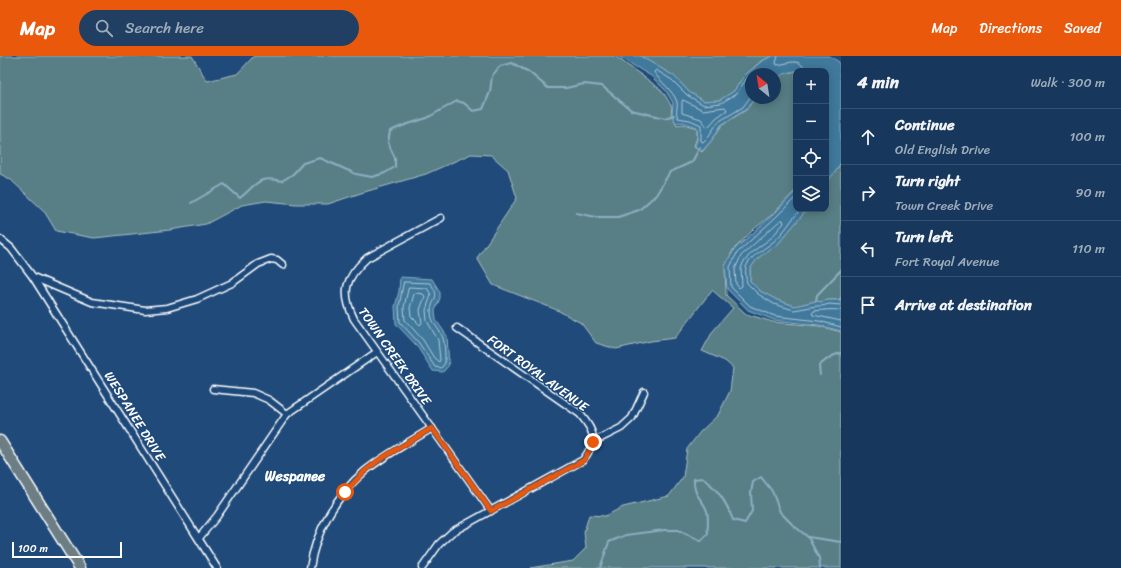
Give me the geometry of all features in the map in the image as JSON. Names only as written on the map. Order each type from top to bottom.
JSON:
[{"type":"main road","points":[[1,445],[80,568]]},
{"type":"street","name":"TOWN CREEK DRIVE","points":[[440,218],[367,258],[352,274],[348,283],[346,296],[348,308],[354,320],[491,511]]},
{"type":"street","name":"WESPANEE DRIVE","points":[[0,239],[11,248],[33,276],[217,568]]},
{"type":"street","points":[[33,276],[92,302],[145,310],[167,308],[197,299],[232,283],[258,264],[271,259],[277,260],[283,265]]},
{"type":"street","name":"FORT ROYAL AVENUE","points":[[457,328],[580,414],[594,434],[593,442]]},
{"type":"street","points":[[199,538],[217,516],[287,414],[377,352]]},
{"type":"street","points":[[213,389],[253,393],[269,400],[287,414]]},
{"type":"street","points":[[422,568],[440,544],[452,532],[584,460],[593,442],[620,428],[632,418],[644,392]]},
{"type":"street","points":[[310,568],[320,533],[331,512],[345,492],[364,472],[379,460],[432,428]]},
{"type":"green space","points":[[0,56],[192,56],[207,81],[237,74],[254,56],[615,56],[659,88],[672,107],[671,114],[677,125],[683,124],[697,128],[697,137],[694,146],[702,152],[722,125],[746,110],[750,104],[781,104],[781,75],[793,72],[793,193],[773,214],[754,229],[733,250],[725,266],[726,295],[746,314],[773,322],[819,326],[841,332],[841,568],[530,568],[573,561],[586,548],[584,532],[589,515],[605,516],[623,507],[669,496],[683,477],[687,449],[700,432],[718,415],[730,391],[733,368],[725,361],[702,351],[713,331],[733,308],[712,290],[675,338],[651,341],[616,349],[596,343],[581,323],[557,310],[493,285],[477,258],[517,198],[508,170],[491,155],[471,154],[426,174],[328,204],[296,204],[266,201],[242,205],[206,224],[170,230],[94,238],[56,231],[44,211],[10,179],[0,174]]},
{"type":"green space","points":[[640,56],[773,56],[761,61],[753,68],[745,68],[745,75],[734,91],[720,100],[704,101],[689,92],[674,76]]},
{"type":"green space","points":[[841,162],[841,303],[839,300],[828,300],[795,306],[777,300],[760,291],[750,281],[750,269],[757,259],[777,245],[804,213],[829,212],[829,179]]},
{"type":"water","points":[[618,56],[640,56],[674,76],[689,92],[704,101],[720,100],[734,91],[745,75],[745,104],[750,104],[745,110],[721,125],[712,140],[702,151],[695,146],[698,138],[697,127],[682,122],[676,123],[672,115],[673,103],[666,91],[651,76]]},
{"type":"water","points":[[773,56],[830,56],[839,62],[841,84],[841,162],[829,179],[829,68],[793,68],[793,71],[781,76],[781,68],[754,68],[762,61]]},
{"type":"water","points":[[793,194],[793,212],[806,212],[777,245],[757,259],[750,269],[750,281],[760,291],[777,300],[795,306],[816,301],[821,302],[828,300],[839,300],[841,303],[841,331],[819,325],[774,320],[748,310],[727,289],[725,266],[734,250],[774,214]]},
{"type":"water","points":[[400,277],[432,279],[440,292],[440,298],[435,311],[436,320],[447,336],[449,365],[443,372],[433,371],[416,345],[396,324],[395,307],[399,291]]},
{"type":"waterway","points":[[191,203],[224,184],[240,198],[258,182],[268,179],[282,181],[293,174],[303,163],[320,158],[356,174],[372,177],[385,173],[395,167],[395,158],[388,143],[390,131],[427,118],[457,101],[464,103],[473,111],[483,109],[490,92],[492,76],[500,66],[512,63],[529,72],[548,88],[566,88],[584,84],[602,86],[631,110],[665,118],[674,115]]},
{"type":"waterway","points":[[576,213],[596,217],[618,217],[639,210],[656,195],[670,172],[692,162],[700,147]]},
{"type":"waterway","points":[[816,301],[817,295],[841,270]]},
{"type":"waterway","points":[[820,375],[819,366],[829,358],[841,353]]},
{"type":"waterway","points":[[600,568],[609,542],[626,535],[664,530],[678,530],[701,541],[708,534],[708,514],[695,490],[694,479],[703,478],[721,496],[733,520],[745,523],[752,511],[751,493],[753,482],[761,477],[772,491],[780,512],[794,526],[808,537],[841,542]]},
{"type":"waterway","points":[[808,537],[819,558],[820,568]]},
{"type":"district","name":"Wespanee","points":[[295,476]]},
{"type":"route","points":[[345,492],[364,472],[379,460],[432,428],[491,511],[584,460],[593,442]]}]
